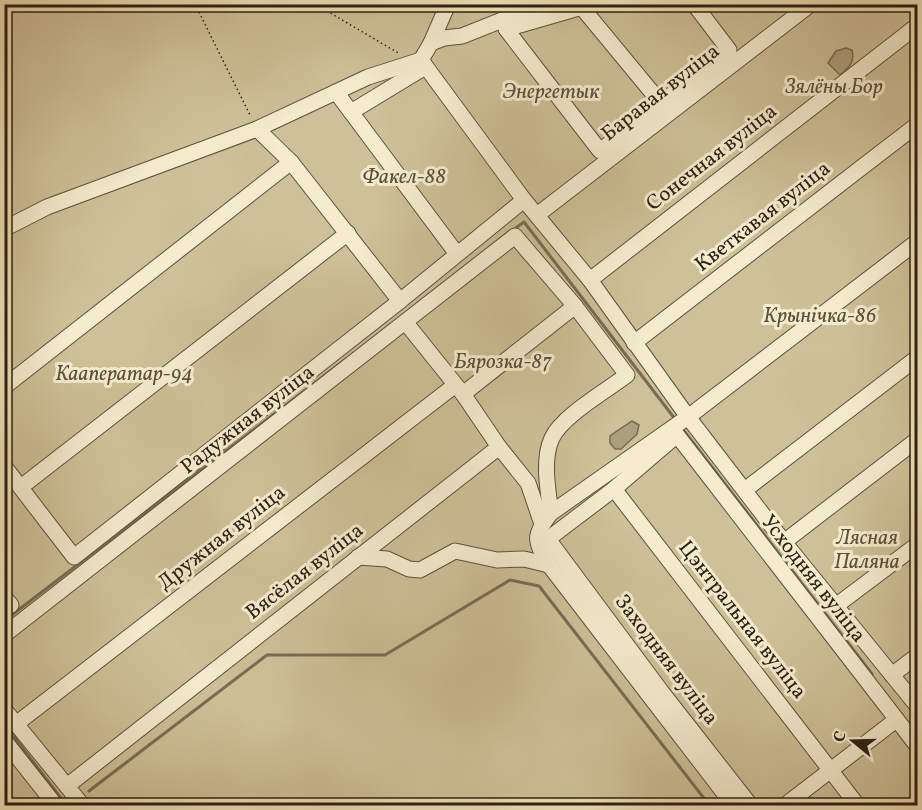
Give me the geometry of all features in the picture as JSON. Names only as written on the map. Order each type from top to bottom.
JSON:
[{"type":"street","points":[[351,112],[423,64],[448,4]]},
{"type":"street","points":[[431,43],[444,38],[462,36],[542,4]]},
{"type":"street","points":[[660,102],[580,6],[506,29],[600,151],[729,50],[694,4]]},
{"type":"street","name":"Баравая вуліца","points":[[537,216],[811,4]]},
{"type":"street","name":"Сонечная вуліца","points":[[590,280],[918,25]]},
{"type":"street","points":[[4,229],[47,207],[257,129],[368,77],[423,64]]},
{"type":"street","points":[[423,64],[537,216],[590,280],[634,343],[680,426],[746,489],[784,542],[918,707]]},
{"type":"street","points":[[336,92],[457,254]]},
{"type":"street","name":"Кветкавая вуліца","points":[[634,343],[918,124]]},
{"type":"street","points":[[257,129],[291,162],[400,301]]},
{"type":"street","points":[[4,387],[291,162]]},
{"type":"street","points":[[4,466],[74,557],[525,200]]},
{"type":"street","points":[[21,487],[348,233]]},
{"type":"street","name":"Радужная вуліца","points":[[4,635],[515,236],[575,306]]},
{"type":"street","points":[[734,806],[549,565],[536,543],[537,535],[547,518],[680,426],[918,241]]},
{"type":"street","points":[[547,518],[546,477],[551,439],[567,420],[627,375],[575,306]]},
{"type":"street","name":"Дружная вуліца","points":[[16,724],[459,390],[575,306]]},
{"type":"street","points":[[406,323],[528,483],[547,518]]},
{"type":"street","points":[[746,489],[918,357]]},
{"type":"street","points":[[614,489],[680,426]]},
{"type":"street","name":"Усходняя вуліца","points":[[680,426],[918,747]]},
{"type":"street","points":[[784,542],[918,439]]},
{"type":"street","name":"Вясёлая вуліца","points":[[67,786],[500,447]]},
{"type":"street","name":"Заходняя вуліца","points":[[614,489],[548,539],[661,691],[751,806]]},
{"type":"street","name":"Цэнтральная вуліца","points":[[614,489],[858,806]]},
{"type":"street","points":[[837,605],[918,544]]},
{"type":"street","points":[[358,557],[387,559],[409,569],[420,570],[454,551],[497,560],[524,559],[549,565]]},
{"type":"street","points":[[892,675],[918,655]]},
{"type":"street","points":[[4,709],[83,806]]},
{"type":"street","points":[[784,806],[896,720]]},
{"type":"street","points":[[4,740],[56,806]]},
{"type":"path","points":[[195,4],[257,129]]},
{"type":"path","points":[[315,4],[399,53]]},
{"type":"green space","points":[[4,5],[917,5],[917,805],[5,805]]},
{"type":"shaded area","points":[[846,48],[852,50],[853,58],[849,67],[840,75],[828,63],[836,51]]},
{"type":"shaded area","points":[[632,421],[639,425],[637,434],[621,449],[615,449],[610,443],[610,436]]},
{"type":"waterway","points":[[513,230],[524,222],[675,419]]},
{"type":"waterway","points":[[4,621],[346,359]]},
{"type":"waterway","points":[[681,427],[872,674]]},
{"type":"waterway","points":[[89,791],[267,655],[385,655],[510,580],[539,586],[710,806]]},
{"type":"waterway","points":[[4,724],[67,806]]},
{"type":"park label","name":"Зялёны Бор","points":[[834,87]]},
{"type":"park label","name":"Энергетык","points":[[551,92]]},
{"type":"park label","name":"Факел-88","points":[[404,177]]},
{"type":"park label","name":"Крынічка-86","points":[[820,316]]},
{"type":"park label","name":"Бярозка-87","points":[[503,362]]},
{"type":"park label","name":"Кааператар-94","points":[[124,374]]},
{"type":"park label","name":"Лясная Паляна","points":[[867,550]]}]
